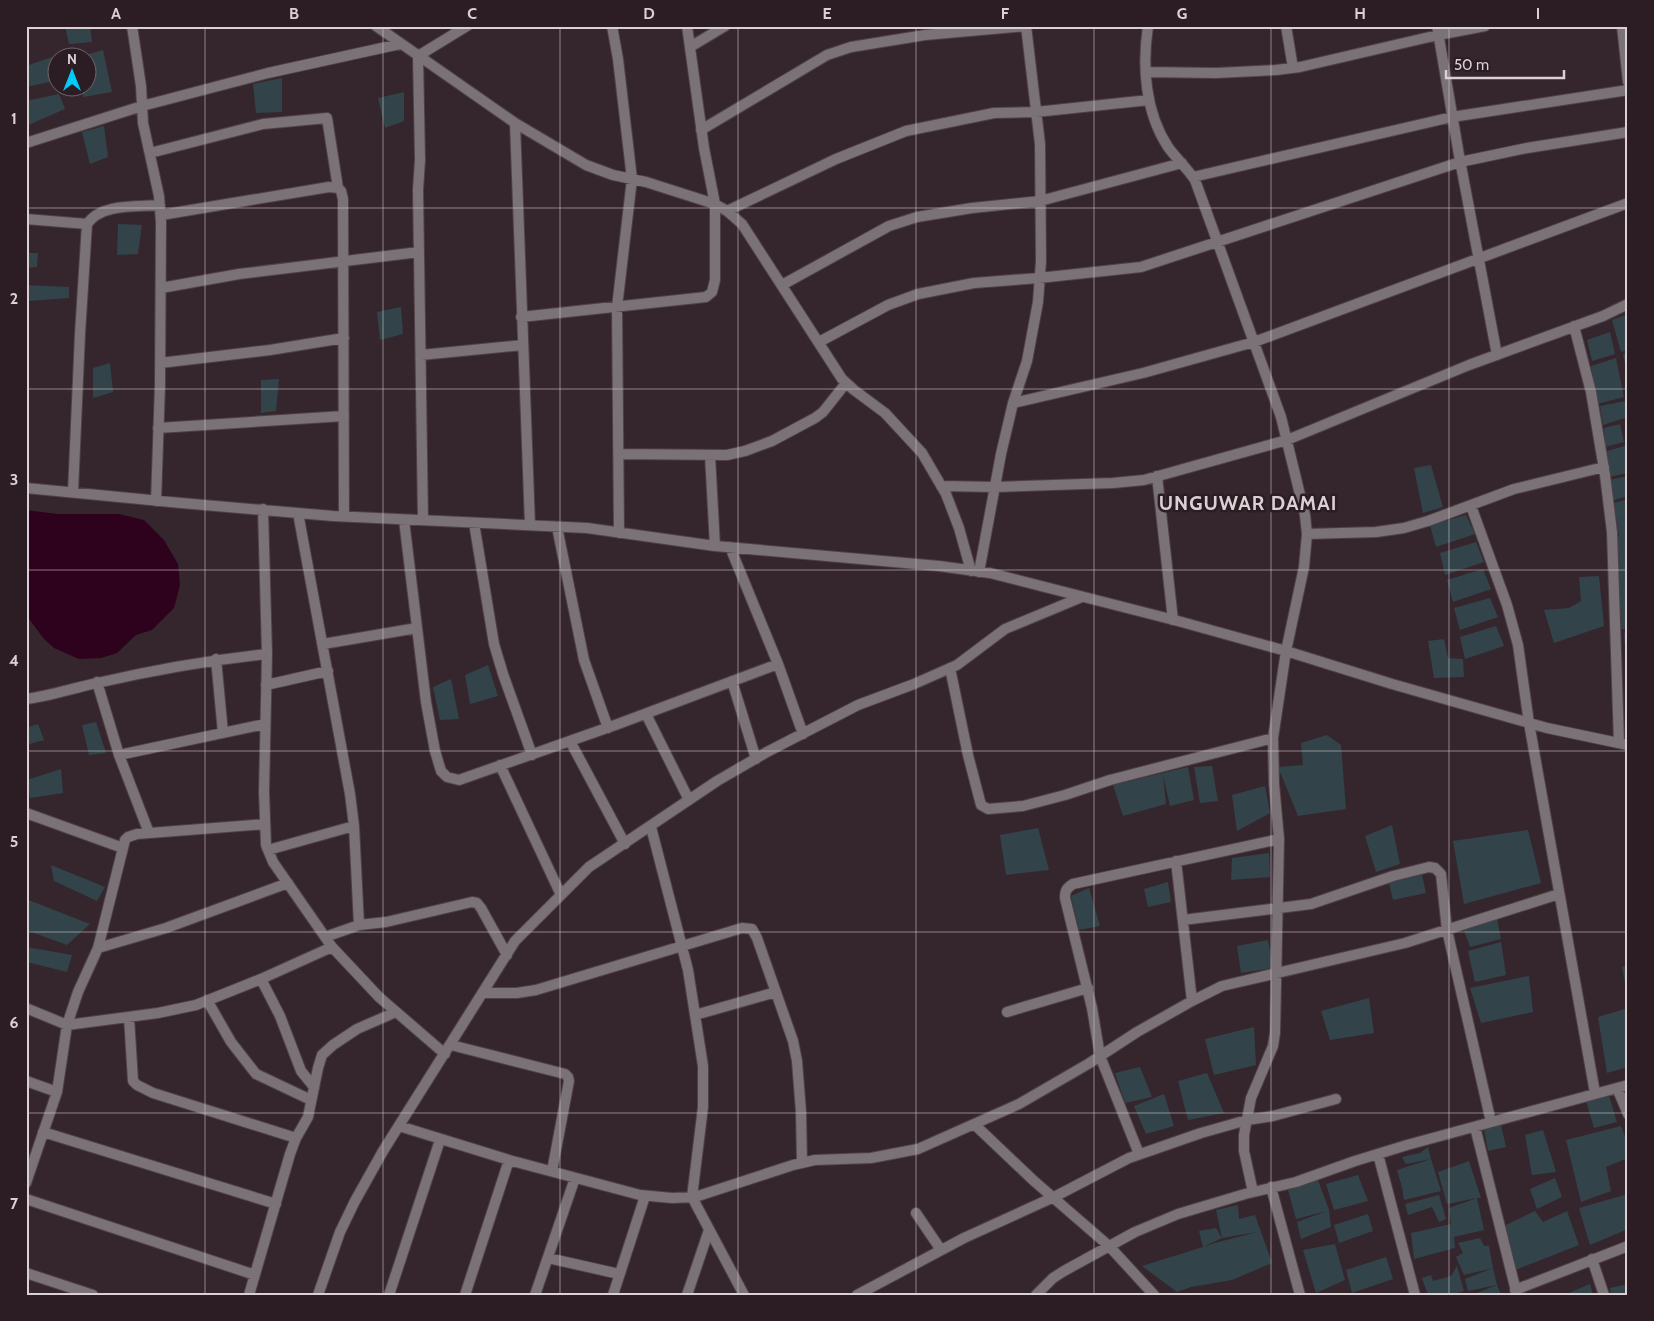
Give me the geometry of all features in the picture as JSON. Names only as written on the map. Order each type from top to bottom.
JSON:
[{"type":"street","points":[[132,26],[141,86],[143,123],[160,210],[160,363],[156,501]]},
{"type":"street","points":[[376,26],[515,123],[586,165],[715,204],[727,211],[742,224],[842,379],[885,413],[922,453],[941,486],[975,571]]},
{"type":"street","points":[[418,56],[467,26]]},
{"type":"street","points":[[612,26],[618,59],[632,179],[617,307],[619,533]]},
{"type":"street","points":[[521,317],[706,298],[712,292],[715,280],[715,204],[701,130],[687,26]]},
{"type":"street","points":[[690,47],[725,26]]},
{"type":"street","points":[[701,130],[827,55],[852,47],[925,36],[1025,26],[1040,144],[1038,302],[1027,361],[1013,403],[975,571]]},
{"type":"street","points":[[1148,26],[1146,83],[1152,112],[1168,148],[1193,177],[1218,242],[1281,416],[1304,515],[1306,534],[1304,567],[1286,651],[1273,738],[1274,784],[1280,839],[1275,974],[1275,1033],[1273,1046],[1251,1098],[1246,1120],[1244,1151],[1253,1192]]},
{"type":"street","points":[[1286,26],[1293,68]]},
{"type":"street","points":[[1146,72],[1216,73],[1293,68],[1437,31],[1485,26]]},
{"type":"street","points":[[1622,26],[1628,82]]},
{"type":"street","points":[[1437,31],[1496,355]]},
{"type":"street","points":[[26,143],[142,106],[268,73],[400,44]]},
{"type":"street","points":[[418,56],[423,520]]},
{"type":"street","points":[[1193,177],[1452,117],[1628,90]]},
{"type":"street","points":[[727,211],[836,159],[906,131],[994,113],[1036,112],[1149,100]]},
{"type":"street","points":[[150,154],[263,124],[327,118],[338,188],[342,191],[343,199],[344,516]]},
{"type":"street","points":[[515,123],[530,526]]},
{"type":"street","points":[[819,342],[888,305],[918,294],[974,283],[1141,267],[1306,211],[1460,162],[1527,148],[1628,132]]},
{"type":"street","points":[[782,285],[889,226],[917,217],[972,208],[1040,201],[1182,163]]},
{"type":"street","points":[[73,492],[87,224],[92,218],[100,212],[121,207],[160,210],[329,187],[338,188]]},
{"type":"street","points":[[1013,403],[1143,373],[1254,342],[1628,203]]},
{"type":"street","points":[[26,219],[87,224]]},
{"type":"street","points":[[161,288],[239,274],[419,252]]},
{"type":"street","points":[[941,486],[995,487],[1113,483],[1144,480],[1287,440],[1496,355],[1628,304]]},
{"type":"street","points":[[26,488],[298,513],[587,528],[715,546],[939,566],[975,571],[1173,620],[1286,651],[1392,684],[1529,723],[1623,744],[1612,532],[1604,467],[1591,392],[1574,326]]},
{"type":"street","points":[[160,363],[270,350],[344,338]]},
{"type":"street","points":[[421,355],[522,346]]},
{"type":"street","points":[[618,454],[727,455],[745,451],[781,437],[815,418],[823,412],[846,383]]},
{"type":"street","points":[[158,428],[344,416]]},
{"type":"street","points":[[710,455],[715,546]]},
{"type":"street","points":[[1306,534],[1376,532],[1404,528],[1471,506],[1514,489],[1604,467]]},
{"type":"street","points":[[1157,476],[1173,620]]},
{"type":"street","points":[[1471,506],[1518,645],[1529,723],[1595,1093]]},
{"type":"street","points":[[263,509],[267,654],[265,836],[273,862],[332,947],[378,997],[396,1012],[448,1049],[565,1074],[568,1077],[569,1082],[552,1172]]},
{"type":"street","points":[[298,513],[350,794],[354,826],[359,925]]},
{"type":"street","points":[[404,520],[426,702],[435,752],[441,771],[448,777],[459,780],[500,766],[608,728],[778,664]]},
{"type":"street","points":[[474,523],[494,644],[532,755]]},
{"type":"street","points":[[557,527],[584,660],[608,728]]},
{"type":"street","points":[[730,547],[778,664],[803,734]]},
{"type":"street","points":[[318,1295],[340,1232],[354,1201],[383,1151],[515,941],[590,867],[717,781],[756,759],[858,705],[957,665],[1005,629],[1082,597]]},
{"type":"street","points":[[323,644],[417,628]]},
{"type":"street","points":[[26,700],[45,697],[97,682],[216,659],[267,654]]},
{"type":"street","points":[[216,659],[223,733]]},
{"type":"street","points":[[950,668],[978,796],[981,805],[988,808],[1023,806],[1110,780],[1273,738]]},
{"type":"street","points":[[266,685],[328,671]]},
{"type":"street","points":[[732,681],[756,759]]},
{"type":"street","points":[[97,682],[119,755],[149,833]]},
{"type":"street","points":[[646,714],[689,800]]},
{"type":"street","points":[[119,755],[265,724]]},
{"type":"street","points":[[570,741],[625,844]]},
{"type":"street","points":[[500,766],[561,895]]},
{"type":"street","points":[[26,813],[123,848]]},
{"type":"street","points":[[26,1184],[30,1161],[43,1132],[57,1092],[67,1025],[84,978],[98,948],[123,848],[128,837],[149,833],[265,824]]},
{"type":"street","points":[[268,850],[354,826]]},
{"type":"street","points":[[651,827],[688,970],[703,1066],[703,1107],[692,1197],[744,1295]]},
{"type":"street","points":[[1139,1154],[1100,1056],[1088,988],[1065,898],[1067,887],[1073,884],[1280,839]]},
{"type":"street","points":[[1176,862],[1192,1000]]},
{"type":"street","points":[[1183,920],[1311,904],[1393,876],[1429,867],[1435,868],[1441,874],[1447,930],[1492,1122]]},
{"type":"street","points":[[98,948],[166,928],[288,884]]},
{"type":"street","points":[[399,1126],[509,1160],[645,1196],[692,1197],[815,1160],[871,1158],[918,1149],[1019,1104],[1192,1000],[1222,986],[1405,943],[1559,894]]},
{"type":"street","points":[[325,938],[359,925],[386,922],[465,903],[477,903],[507,955]]},
{"type":"street","points":[[483,993],[517,993],[536,990],[742,928],[752,929],[757,938],[793,1042],[801,1112],[802,1163]]},
{"type":"street","points":[[26,1008],[67,1025],[158,1013],[196,1005],[261,980],[332,947]]},
{"type":"street","points":[[261,980],[280,1016],[301,1071],[314,1087]]},
{"type":"street","points":[[1007,1012],[1088,988]]},
{"type":"street","points":[[695,1015],[776,992]]},
{"type":"street","points":[[207,1000],[231,1042],[256,1074],[311,1100]]},
{"type":"street","points":[[249,1295],[290,1154],[296,1138],[308,1117],[322,1055],[357,1029],[396,1012]]},
{"type":"street","points":[[129,1017],[133,1081],[137,1085],[153,1093],[296,1138]]},
{"type":"street","points":[[26,1081],[57,1092]]},
{"type":"street","points":[[1036,1295],[1053,1278],[1109,1246],[1135,1232],[1178,1214],[1271,1187],[1296,1182],[1378,1154],[1595,1093],[1628,1086]]},
{"type":"street","points":[[1617,1088],[1628,1114]]},
{"type":"street","points":[[857,1295],[941,1250],[1054,1197],[1139,1154],[1246,1120],[1273,1116],[1336,1099]]},
{"type":"street","points":[[975,1125],[1109,1246],[1154,1295]]},
{"type":"street","points":[[1475,1127],[1516,1292],[1592,1259],[1628,1246]]},
{"type":"street","points":[[43,1132],[276,1204]]},
{"type":"street","points":[[389,1295],[440,1140]]},
{"type":"street","points":[[1378,1154],[1415,1295]]},
{"type":"street","points":[[465,1295],[509,1160]]},
{"type":"street","points":[[535,1295],[575,1178]]},
{"type":"street","points":[[1271,1187],[1300,1295]]},
{"type":"street","points":[[613,1295],[645,1196]]},
{"type":"street","points":[[26,1199],[255,1275]]},
{"type":"street","points":[[916,1213],[941,1250]]},
{"type":"street","points":[[687,1295],[710,1230]]},
{"type":"street","points":[[548,1258],[619,1274]]},
{"type":"street","points":[[1592,1259],[1604,1295]]},
{"type":"street","points":[[26,1273],[93,1295]]},
{"type":"shaded area","points":[[26,510],[57,514],[119,514],[144,520],[164,540],[178,564],[180,585],[174,608],[152,630],[136,635],[117,653],[101,658],[79,659],[54,648],[44,639],[26,615]]},
{"type":"building","points":[[65,26],[90,26],[92,42],[69,44]]},
{"type":"building","points":[[103,50],[112,92],[98,94],[98,51]]},
{"type":"building","points":[[48,58],[48,82],[26,87],[26,66]]},
{"type":"building","points":[[282,78],[282,112],[256,113],[253,84]]},
{"type":"building","points":[[404,92],[404,121],[385,128],[378,98]]},
{"type":"building","points":[[48,96],[48,98],[61,98],[65,109],[26,126],[26,101]]},
{"type":"building","points":[[104,126],[108,157],[90,164],[82,132]]},
{"type":"building","points":[[118,224],[142,225],[138,254],[117,255]]},
{"type":"building","points":[[26,253],[38,253],[37,267],[26,268]]},
{"type":"building","points":[[26,285],[69,287],[69,298],[29,301],[26,296]]},
{"type":"building","points":[[401,307],[403,334],[380,340],[377,312]]},
{"type":"building","points":[[1628,314],[1628,350],[1621,352],[1612,320]]},
{"type":"building","points":[[1610,332],[1615,354],[1592,361],[1587,340]]},
{"type":"building","points":[[1628,352],[1628,380],[1627,380],[1623,354]]},
{"type":"building","points":[[1616,358],[1624,397],[1597,404],[1591,366]]},
{"type":"building","points":[[110,363],[113,392],[93,398],[93,368]]},
{"type":"building","points":[[279,379],[276,411],[261,413],[261,380]]},
{"type":"building","points":[[1626,401],[1628,417],[1603,425],[1600,406]]},
{"type":"building","points":[[1620,424],[1624,442],[1605,447],[1604,428]]},
{"type":"building","points":[[1628,445],[1628,473],[1609,477],[1607,451]]},
{"type":"building","points":[[1431,465],[1443,507],[1423,513],[1414,468]]},
{"type":"building","points":[[1628,476],[1628,496],[1611,501],[1609,480]]},
{"type":"building","points":[[1628,499],[1628,517],[1620,519],[1628,518],[1628,628],[1615,631],[1613,537],[1619,536],[1614,503]]},
{"type":"building","points":[[1466,515],[1475,534],[1436,547],[1430,525]]},
{"type":"building","points":[[1476,542],[1484,562],[1445,575],[1440,553]]},
{"type":"building","points":[[1483,569],[1491,589],[1453,602],[1447,580]]},
{"type":"building","points":[[1599,576],[1604,626],[1554,643],[1544,610],[1569,608],[1581,601],[1579,577]]},
{"type":"building","points":[[1490,598],[1498,617],[1460,630],[1454,608]]},
{"type":"building","points":[[1496,626],[1504,646],[1465,659],[1460,637]]},
{"type":"building","points":[[1628,632],[1628,662],[1626,662],[1624,633]]},
{"type":"building","points":[[1444,639],[1448,658],[1463,659],[1464,677],[1434,678],[1428,641]]},
{"type":"building","points":[[488,665],[498,696],[470,704],[465,675]]},
{"type":"building","points":[[451,679],[459,719],[440,720],[433,687]]},
{"type":"building","points":[[96,722],[106,753],[89,755],[82,725]]},
{"type":"building","points":[[38,724],[44,740],[26,745],[26,728]]},
{"type":"building","points":[[1327,735],[1341,745],[1346,809],[1298,816],[1278,767],[1303,765],[1301,743]]},
{"type":"building","points":[[1212,766],[1218,801],[1200,803],[1194,767]]},
{"type":"building","points":[[1188,767],[1194,800],[1170,806],[1163,775],[1166,804],[1123,816],[1113,785]]},
{"type":"building","points":[[61,769],[63,793],[30,798],[27,780]]},
{"type":"building","points":[[1265,786],[1270,813],[1237,831],[1232,795]]},
{"type":"building","points":[[1392,825],[1400,864],[1376,872],[1365,836]]},
{"type":"building","points":[[1038,828],[1049,870],[1006,875],[1000,835]]},
{"type":"building","points":[[1528,830],[1541,883],[1464,904],[1453,841]]},
{"type":"building","points":[[1269,853],[1270,877],[1231,880],[1232,858]]},
{"type":"building","points":[[51,865],[105,887],[97,901],[54,881]]},
{"type":"building","points":[[1422,875],[1426,893],[1393,900],[1389,883]]},
{"type":"building","points":[[1168,882],[1171,902],[1148,907],[1144,889]]},
{"type":"building","points":[[1089,888],[1100,926],[1079,930],[1071,896]]},
{"type":"building","points":[[26,899],[90,924],[67,945],[26,930]]},
{"type":"building","points":[[1497,918],[1501,939],[1470,947],[1462,925]]},
{"type":"building","points":[[1268,940],[1273,968],[1241,973],[1237,946]]},
{"type":"building","points":[[1501,942],[1506,975],[1475,982],[1468,951]]},
{"type":"building","points":[[26,947],[72,955],[67,972],[27,962]]},
{"type":"building","points":[[1628,965],[1628,992],[1627,992],[1622,967]]},
{"type":"building","points":[[1529,976],[1533,1012],[1481,1023],[1470,988]]},
{"type":"building","points":[[1369,998],[1374,1033],[1330,1040],[1321,1011]]},
{"type":"building","points":[[1628,1008],[1628,1067],[1607,1073],[1598,1017]]},
{"type":"building","points":[[1254,1027],[1256,1065],[1214,1075],[1205,1039]]},
{"type":"building","points":[[1140,1067],[1152,1097],[1125,1103],[1115,1073]]},
{"type":"building","points":[[1207,1073],[1224,1113],[1188,1120],[1178,1081]]},
{"type":"building","points":[[1164,1094],[1174,1126],[1146,1134],[1134,1106]]},
{"type":"building","points":[[1609,1096],[1617,1122],[1594,1128],[1586,1101]]},
{"type":"building","points":[[1501,1125],[1506,1147],[1488,1151],[1484,1129]]},
{"type":"building","points":[[1621,1126],[1628,1144],[1628,1158],[1606,1167],[1611,1191],[1581,1202],[1566,1140]]},
{"type":"building","points":[[1543,1130],[1556,1172],[1532,1175],[1525,1135]]},
{"type":"building","points":[[1428,1147],[1431,1159],[1406,1164],[1402,1157],[1420,1153]]},
{"type":"building","points":[[1431,1159],[1441,1191],[1404,1200],[1397,1170]]},
{"type":"building","points":[[1469,1161],[1481,1198],[1447,1204],[1438,1172]]},
{"type":"building","points":[[1358,1175],[1368,1201],[1334,1210],[1326,1184]]},
{"type":"building","points":[[1555,1178],[1562,1197],[1537,1209],[1530,1189]]},
{"type":"building","points":[[1318,1180],[1329,1210],[1331,1227],[1301,1239],[1297,1222],[1327,1211],[1296,1219],[1288,1190]]},
{"type":"building","points":[[1628,1194],[1628,1229],[1590,1245],[1579,1208]]},
{"type":"building","points":[[1439,1195],[1446,1219],[1439,1222],[1432,1207],[1408,1215],[1405,1204]]},
{"type":"building","points":[[1477,1198],[1484,1230],[1454,1237],[1455,1248],[1414,1259],[1411,1233],[1451,1224],[1449,1208]]},
{"type":"building","points":[[1238,1205],[1239,1219],[1255,1215],[1272,1263],[1232,1280],[1191,1287],[1177,1292],[1142,1266],[1257,1232],[1222,1238],[1216,1210]]},
{"type":"building","points":[[1535,1211],[1543,1222],[1567,1211],[1579,1245],[1515,1270],[1504,1226]]},
{"type":"building","points":[[1368,1214],[1373,1231],[1339,1243],[1334,1225]]},
{"type":"building","points":[[1216,1228],[1222,1238],[1203,1247],[1199,1231]]},
{"type":"building","points":[[1480,1238],[1484,1246],[1489,1246],[1493,1268],[1464,1275],[1456,1257],[1463,1253],[1458,1243]]},
{"type":"building","points":[[1335,1244],[1345,1280],[1316,1293],[1303,1250]]},
{"type":"building","points":[[1386,1257],[1393,1279],[1352,1293],[1346,1270]]},
{"type":"building","points":[[1457,1266],[1464,1291],[1451,1295],[1428,1295],[1422,1278],[1431,1275],[1433,1281],[1451,1276]]},
{"type":"building","points":[[1493,1268],[1497,1285],[1468,1291],[1465,1279]]},
{"type":"building","points":[[1590,1284],[1593,1295],[1564,1295]]},
{"type":"building","points":[[1628,1284],[1628,1295],[1611,1295],[1610,1288]]},
{"type":"building","points":[[1497,1285],[1501,1295],[1472,1295]]},
{"type":"district","name":"UNGUWAR DAMAI","points":[[1248,503]]}]
